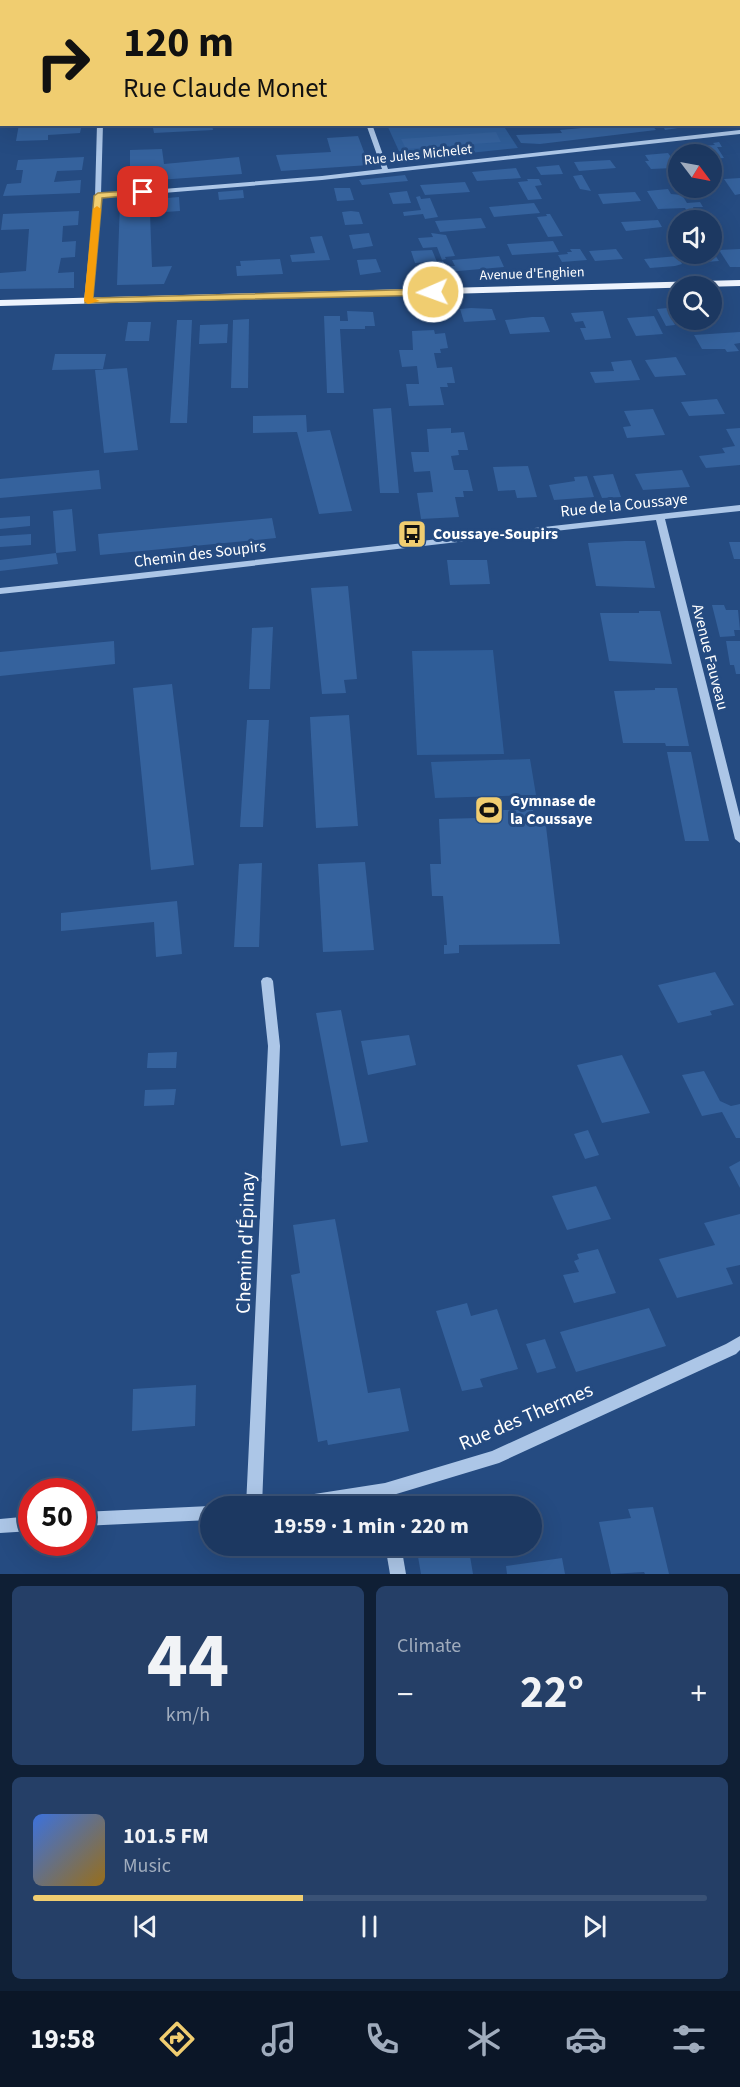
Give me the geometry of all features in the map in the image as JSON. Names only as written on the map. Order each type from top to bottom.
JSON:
[{"type":"main road","name":"Avenue d'Enghien","points":[[0,303],[740,283]]},
{"type":"street","points":[[88,301],[98,196],[100,126]]},
{"type":"street","points":[[370,126],[386,171]]},
{"type":"street","name":"Rue Jules Michelet","points":[[98,196],[322,178],[740,132]]},
{"type":"street","name":"Rue de la Coussaye","points":[[404,545],[740,508]]},
{"type":"street","name":"Avenue Fauveau","points":[[660,517],[740,839]]},
{"type":"street","name":"Chemin des Soupirs","points":[[0,591],[404,545]]},
{"type":"street","name":"Chemin d'Épinay","points":[[254,1496],[274,1046],[267,981]]},
{"type":"street","name":"Rue des Thermes","points":[[346,1496],[385,1490],[494,1458],[740,1342]]},
{"type":"street","points":[[385,1490],[386,1496]]},
{"type":"street","points":[[96,1518],[200,1513]]},
{"type":"street","points":[[0,1526],[18,1524]]},
{"type":"street","points":[[395,1556],[398,1574]]},
{"type":"shaded area","points":[[387,126],[504,126],[518,148],[403,160]]},
{"type":"shaded area","points":[[493,650],[504,754],[417,755],[412,651]]},
{"type":"shaded area","points":[[530,759],[536,795],[435,798],[431,762]]},
{"type":"building","points":[[19,126],[82,126],[80,133],[48,135],[48,140],[16,141]]},
{"type":"building","points":[[148,126],[212,126],[213,130],[154,133],[153,128]]},
{"type":"building","points":[[603,126],[653,126],[656,130],[540,144],[521,143],[516,135],[562,133],[560,130]]},
{"type":"building","points":[[663,126],[691,126],[665,130]]},
{"type":"building","points":[[496,132],[501,142],[406,149],[401,139]]},
{"type":"building","points":[[358,136],[369,165],[281,171],[276,155],[331,152],[327,138]]},
{"type":"building","points":[[162,149],[164,164],[239,157],[242,174],[130,182],[130,150]]},
{"type":"building","points":[[668,153],[668,168],[651,169],[645,161],[649,161],[645,155]]},
{"type":"building","points":[[84,157],[82,170],[57,171],[54,182],[81,180],[80,193],[3,196],[7,184],[21,183],[23,170],[16,170],[18,160]]},
{"type":"building","points":[[610,160],[616,168],[579,171],[574,162]]},
{"type":"building","points":[[559,165],[563,174],[541,175],[536,167]]},
{"type":"building","points":[[516,168],[521,178],[477,181],[472,172]]},
{"type":"building","points":[[405,175],[408,181],[362,185],[359,180]]},
{"type":"building","points":[[582,175],[591,191],[580,189],[573,176]]},
{"type":"building","points":[[740,178],[740,194],[735,195],[724,179]]},
{"type":"building","points":[[527,179],[539,179],[542,185],[535,186],[542,199],[528,200],[518,182],[528,181]]},
{"type":"building","points":[[465,182],[470,192],[425,195],[420,185]]},
{"type":"building","points":[[334,188],[350,188],[354,200],[337,201]]},
{"type":"building","points":[[668,189],[668,198],[684,198],[687,203],[700,202],[703,207],[693,207],[694,210],[658,209],[647,191]]},
{"type":"building","points":[[243,190],[244,198],[219,200],[218,192]]},
{"type":"building","points":[[407,191],[411,203],[393,204],[389,193]]},
{"type":"building","points":[[635,192],[641,201],[603,204],[598,194]]},
{"type":"building","points":[[420,196],[421,199],[430,198],[438,217],[425,219],[423,214],[404,216],[403,212],[421,210],[416,197]]},
{"type":"building","points":[[179,197],[180,211],[150,213],[152,267],[172,266],[164,284],[117,285],[120,202]]},
{"type":"building","points":[[534,203],[540,213],[494,217],[489,207]]},
{"type":"building","points":[[79,211],[78,225],[63,226],[62,242],[76,241],[75,257],[61,258],[58,273],[74,272],[74,288],[0,289],[0,273],[26,271],[29,229],[1,230],[3,214]]},
{"type":"building","points":[[342,212],[359,212],[363,224],[345,225]]},
{"type":"building","points":[[546,214],[550,214],[563,236],[548,237],[537,217],[547,216]]},
{"type":"building","points":[[481,218],[486,228],[440,232],[435,221]]},
{"type":"building","points":[[658,220],[662,227],[626,231],[621,222]]},
{"type":"building","points":[[369,233],[373,246],[353,249],[349,235]]},
{"type":"building","points":[[431,233],[446,235],[455,256],[445,257],[446,259],[442,260],[437,247],[423,248],[418,238],[433,237]]},
{"type":"building","points":[[322,236],[330,260],[292,262],[290,255],[315,253],[310,237]]},
{"type":"building","points":[[553,241],[559,252],[512,255],[507,244]]},
{"type":"building","points":[[570,249],[580,249],[587,260],[562,262],[558,255],[572,252]]},
{"type":"building","points":[[616,249],[623,259],[595,261],[589,251]]},
{"type":"building","points":[[740,249],[740,267],[730,267],[722,255],[722,250]]},
{"type":"building","points":[[432,250],[437,262],[443,261],[445,266],[455,266],[452,260],[499,256],[504,267],[447,272],[449,277],[422,279],[418,270],[431,269],[429,262],[415,263],[411,251]]},
{"type":"building","points":[[668,257],[668,264],[682,264],[650,268],[644,259]]},
{"type":"building","points":[[280,259],[283,274],[237,276],[236,266],[241,266],[240,261]]},
{"type":"building","points":[[376,259],[381,272],[360,275],[357,260]]},
{"type":"building","points":[[668,308],[668,326],[666,326],[657,309]]},
{"type":"building","points":[[460,309],[492,309],[496,320],[464,322]]},
{"type":"building","points":[[347,311],[373,312],[375,326],[365,326],[365,329],[340,329],[344,393],[327,393],[324,316],[340,316],[340,321],[348,321]]},
{"type":"building","points":[[603,311],[611,338],[585,340],[580,328],[586,328],[583,321],[575,322],[571,313]]},
{"type":"building","points":[[654,316],[663,334],[636,336],[627,318]]},
{"type":"building","points":[[544,317],[550,332],[510,334],[505,320]]},
{"type":"building","points":[[249,319],[248,388],[231,388],[233,320]]},
{"type":"building","points":[[177,320],[192,320],[187,423],[170,423]]},
{"type":"building","points":[[128,322],[151,322],[149,341],[125,341]]},
{"type":"building","points":[[228,324],[227,343],[199,344],[200,325]]},
{"type":"building","points":[[434,330],[435,334],[445,333],[448,348],[440,349],[441,353],[434,353],[437,368],[452,367],[455,383],[447,383],[448,387],[440,387],[444,405],[409,406],[406,384],[419,384],[417,366],[402,367],[399,350],[413,350],[412,331]]},
{"type":"building","points":[[740,332],[740,343],[734,344],[739,351],[727,352],[725,349],[702,349],[694,335]]},
{"type":"building","points":[[55,354],[106,354],[103,369],[52,370]]},
{"type":"building","points":[[676,357],[686,375],[655,377],[645,360]]},
{"type":"building","points":[[631,360],[640,380],[595,383],[590,372],[614,371],[611,362]]},
{"type":"building","points":[[127,368],[138,450],[104,453],[95,370]]},
{"type":"building","points":[[717,399],[725,414],[689,416],[681,402]]},
{"type":"building","points":[[391,408],[399,493],[380,493],[373,409]]},
{"type":"building","points":[[653,409],[665,435],[627,438],[623,427],[631,426],[624,411]]},
{"type":"building","points":[[306,415],[307,432],[330,430],[352,511],[319,514],[297,432],[253,433],[253,416]]},
{"type":"building","points":[[451,428],[451,433],[464,432],[468,450],[458,450],[459,455],[451,456],[454,470],[468,470],[473,491],[463,491],[464,497],[455,497],[459,517],[421,519],[417,493],[433,492],[430,471],[414,472],[411,452],[429,452],[427,429]]},
{"type":"building","points":[[740,428],[740,465],[706,468],[699,456],[725,453],[722,448],[735,446],[726,429]]},
{"type":"building","points":[[528,466],[537,497],[517,498],[515,490],[498,491],[493,467]]},
{"type":"building","points":[[99,470],[101,489],[0,498],[0,479]]},
{"type":"building","points":[[682,470],[690,487],[643,490],[635,474]]},
{"type":"building","points":[[613,474],[621,497],[602,498],[593,476]]},
{"type":"building","points":[[587,476],[594,497],[554,500],[549,485],[575,481],[574,477]]},
{"type":"building","points":[[72,509],[76,551],[56,553],[53,511]]},
{"type":"building","points":[[30,516],[30,526],[0,529],[0,518]]},
{"type":"building","points":[[272,518],[276,538],[100,555],[98,534]]},
{"type":"building","points":[[31,534],[31,545],[0,547],[0,536]]},
{"type":"building","points":[[645,541],[655,588],[596,586],[588,543]]},
{"type":"building","points":[[729,542],[740,542],[740,559],[734,559]]},
{"type":"building","points":[[56,553],[58,564],[0,571],[0,560]]},
{"type":"building","points":[[447,560],[487,560],[490,584],[450,585]]},
{"type":"building","points":[[348,586],[357,679],[344,680],[346,693],[322,694],[311,588]]},
{"type":"building","points":[[712,605],[724,605],[726,610],[738,610],[740,630],[734,630],[735,636],[720,637]]},
{"type":"building","points":[[639,611],[660,611],[672,664],[609,661],[600,613],[639,613]]},
{"type":"building","points":[[273,627],[270,689],[249,689],[252,628]]},
{"type":"building","points":[[114,641],[115,664],[0,676],[0,652]]},
{"type":"building","points":[[726,641],[740,641],[740,674],[736,674],[734,665],[730,665]]},
{"type":"building","points":[[172,684],[194,865],[151,870],[133,688]]},
{"type":"building","points":[[655,688],[677,688],[689,746],[666,746],[665,743],[623,743],[614,691],[655,690]]},
{"type":"building","points":[[349,715],[358,826],[316,828],[310,717]]},
{"type":"building","points":[[247,720],[269,720],[263,827],[240,827]]},
{"type":"building","points":[[667,752],[691,752],[709,841],[685,841]]},
{"type":"building","points":[[478,810],[533,810],[534,818],[545,818],[560,944],[459,945],[459,953],[444,954],[444,945],[447,945],[443,896],[432,896],[430,864],[441,864],[439,819],[478,818]]},
{"type":"building","points":[[365,862],[374,950],[323,952],[318,864]]},
{"type":"building","points":[[262,863],[259,947],[234,947],[239,864]]},
{"type":"building","points":[[177,901],[182,954],[156,957],[154,922],[61,931],[61,913]]},
{"type":"building","points":[[715,972],[734,1005],[710,1011],[712,1015],[678,1023],[658,985]]},
{"type":"building","points":[[341,1010],[368,1142],[341,1146],[316,1013]]},
{"type":"building","points":[[409,1035],[416,1065],[368,1075],[361,1041]]},
{"type":"building","points":[[177,1052],[176,1068],[147,1068],[148,1053]]},
{"type":"building","points":[[622,1055],[650,1113],[602,1123],[577,1065]]},
{"type":"building","points":[[704,1071],[720,1101],[731,1106],[740,1104],[740,1138],[736,1138],[722,1112],[702,1116],[682,1075]]},
{"type":"building","points":[[176,1089],[174,1105],[144,1106],[145,1090]]},
{"type":"building","points":[[588,1130],[599,1155],[585,1159],[574,1134]]},
{"type":"building","points":[[740,1161],[740,1188],[729,1167]]},
{"type":"building","points":[[596,1186],[611,1219],[567,1230],[552,1196]]},
{"type":"building","points":[[740,1214],[740,1265],[726,1268],[733,1284],[677,1298],[659,1259],[715,1245],[704,1223]]},
{"type":"building","points":[[335,1219],[368,1393],[400,1388],[409,1431],[328,1445],[327,1440],[318,1442],[291,1275],[300,1273],[293,1225]]},
{"type":"building","points":[[598,1249],[616,1293],[574,1303],[563,1275],[579,1272],[574,1261],[579,1259],[577,1254]]},
{"type":"building","points":[[467,1303],[471,1316],[497,1309],[518,1369],[480,1379],[483,1387],[462,1391],[436,1311]]},
{"type":"building","points":[[649,1308],[666,1346],[576,1372],[560,1332]]},
{"type":"building","points":[[545,1339],[556,1368],[537,1373],[526,1344]]},
{"type":"building","points":[[196,1385],[195,1426],[132,1431],[133,1389]]},
{"type":"building","points":[[653,1507],[669,1574],[645,1574],[644,1572],[611,1574],[599,1522],[631,1518],[628,1509]]},
{"type":"building","points":[[418,1556],[470,1556],[473,1574],[421,1574]]},
{"type":"building","points":[[562,1558],[565,1574],[507,1574],[506,1566]]},
{"type":"slow traffic","points":[[95,301],[88,301],[97,209]]},
{"type":"place","name":"Coussaye-Soupirs","points":[[412,534]]},
{"type":"place","name":"Gymnase de la Coussaye","points":[[489,810]]},
{"type":"route","points":[[143,192],[98,196],[88,301],[433,292]]}]
